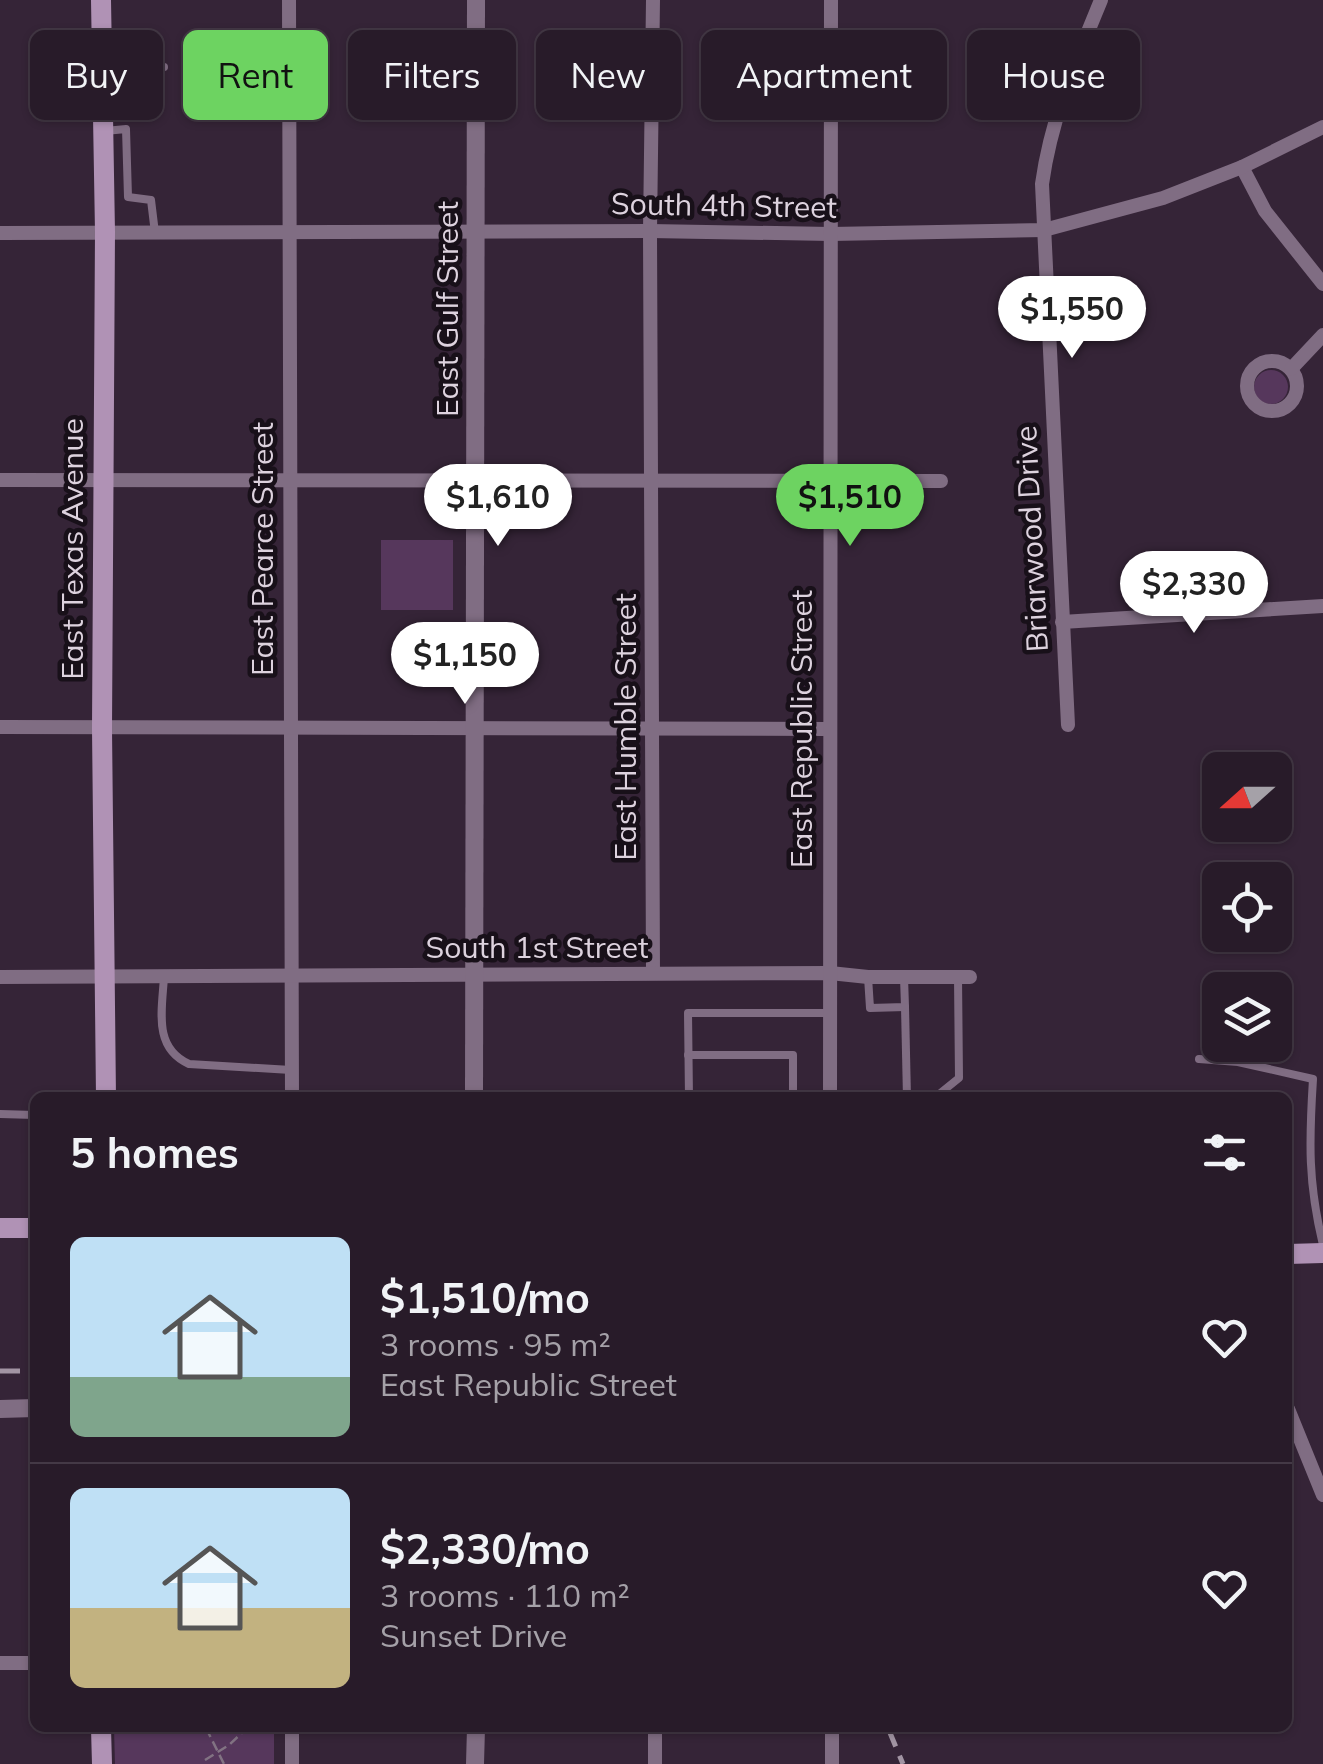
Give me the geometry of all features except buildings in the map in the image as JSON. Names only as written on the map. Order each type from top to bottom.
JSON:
[{"type":"main road","name":"East Texas Avenue","points":[[101,0],[101,30]]},
{"type":"main road","name":"East Texas Avenue","points":[[104,120],[102,729],[106,1092]]},
{"type":"main road","points":[[0,1228],[30,1228]]},
{"type":"main road","points":[[1292,1253],[1323,1249]]},
{"type":"main road","points":[[101,1732],[102,1764]]},
{"type":"street","name":"East Pearce Street","points":[[289,0],[292,1092]]},
{"type":"street","name":"East Gulf Street","points":[[474,1092],[476,0]]},
{"type":"street","name":"East Humble Street","points":[[653,0],[653,974]]},
{"type":"street","name":"East Republic Street","points":[[830,1092],[831,0]]},
{"type":"street","name":"Briarwood Drive","points":[[1068,725],[1042,184],[1059,102],[1101,0]]},
{"type":"street","name":"South 4th Street","points":[[0,233],[831,234],[1044,230],[1163,198],[1242,167],[1323,127]]},
{"type":"street","points":[[1242,167],[1265,211],[1323,284]]},
{"type":"street","points":[[1291,369],[1323,335]]},
{"type":"street","points":[[0,480],[940,481]]},
{"type":"street","points":[[1062,622],[1323,606]]},
{"type":"street","points":[[0,728],[828,729]]},
{"type":"street","name":"South 1st Street","points":[[0,977],[830,973],[964,977]]},
{"type":"street","points":[[0,1409],[30,1408]]},
{"type":"street","points":[[1292,1419],[1323,1495]]},
{"type":"street","points":[[0,1663],[30,1663]]},
{"type":"street","points":[[292,1732],[292,1764]]},
{"type":"street","points":[[476,1732],[476,1764]]},
{"type":"street","points":[[655,1732],[656,1764]]},
{"type":"street","points":[[832,1732],[832,1764]]},
{"type":"lane","points":[[104,131],[126,129],[128,197]]},
{"type":"lane","points":[[104,197],[151,200],[156,233]]},
{"type":"lane","points":[[164,977],[164,1042],[179,1059],[189,1064],[292,1070]]},
{"type":"lane","points":[[868,977],[870,1008],[905,1008]]},
{"type":"lane","points":[[904,977],[908,1092]]},
{"type":"lane","points":[[942,1092],[959,1078],[964,977]]},
{"type":"lane","points":[[689,1092],[688,1013],[829,1013]]},
{"type":"lane","points":[[688,1055],[793,1055],[793,1092]]},
{"type":"lane","points":[[1199,1059],[1257,1066],[1313,1079],[1308,1150],[1323,1249]]},
{"type":"lane","points":[[0,1114],[30,1115]]},
{"type":"path","points":[[208,1732],[224,1764]]},
{"type":"path","points":[[205,1760],[242,1732]]},
{"type":"shaded area","points":[[1271,370],[1283,375],[1288,387],[1283,399],[1271,404],[1259,399],[1254,387],[1259,375]]},
{"type":"shaded area","points":[[381,540],[453,540],[453,610],[381,610]]},
{"type":"shaded area","points":[[114,1732],[274,1732],[274,1764],[115,1764]]},
{"type":"railway","points":[[0,1371],[30,1371]]},
{"type":"railway","points":[[890,1732],[903,1764]]}]
